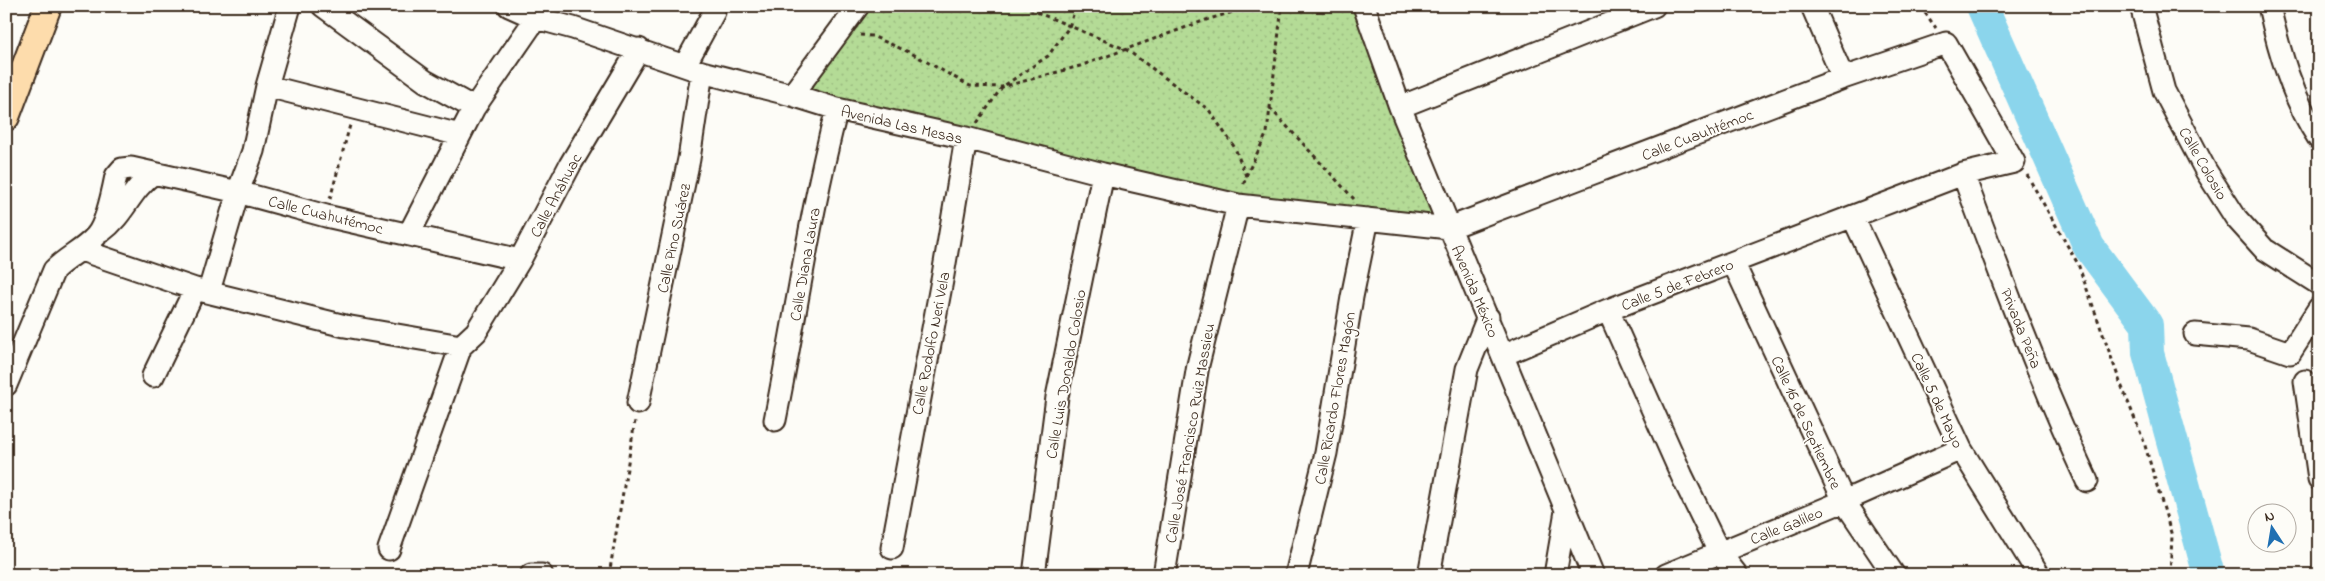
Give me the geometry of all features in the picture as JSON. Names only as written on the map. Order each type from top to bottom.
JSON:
[{"type":"main road","points":[[8,103],[48,6]]},
{"type":"street","points":[[153,376],[202,290],[253,151],[267,86],[290,6]]},
{"type":"street","points":[[323,6],[425,81],[474,108]]},
{"type":"street","name":"Avenida Las Mesas","points":[[509,6],[536,18],[639,49],[693,68],[838,109],[966,138],[1103,174],[1238,205],[1368,220]]},
{"type":"street","points":[[792,95],[858,6]]},
{"type":"street","name":"Avenida México","points":[[1364,6],[1400,107],[1488,317],[1592,575]]},
{"type":"street","points":[[1400,107],[1654,6]]},
{"type":"street","points":[[1812,6],[1843,78]]},
{"type":"street","name":"Calle Colosio","points":[[2141,6],[2164,91],[2206,171],[2236,218],[2264,249],[2319,284]]},
{"type":"street","points":[[2269,6],[2275,32],[2295,91],[2319,139]]},
{"type":"street","points":[[693,68],[714,12]]},
{"type":"street","points":[[409,234],[474,108],[536,18]]},
{"type":"street","points":[[1946,42],[2014,162]]},
{"type":"street","name":"Calle Cuauhtémoc","points":[[1450,228],[1843,78],[1946,42]]},
{"type":"street","name":"Calle Anáhuac","points":[[389,549],[464,343],[476,332],[520,260],[570,165],[639,49]]},
{"type":"street","name":"Calle Pino Suárez","points":[[638,403],[689,159],[693,68]]},
{"type":"street","points":[[267,86],[460,136]]},
{"type":"street","name":"Calle Diana Laura","points":[[774,420],[794,325],[821,169],[838,109]]},
{"type":"street","name":"Calle Rodolfo Neri Vela","points":[[892,548],[943,274],[966,138]]},
{"type":"street","name":"Calle 5 de Febrero","points":[[1503,355],[1608,310],[1963,174],[2014,162]]},
{"type":"street","name":"Calle Cuahutémoc","points":[[98,234],[116,176],[122,169],[131,168],[238,192],[326,216],[520,260]]},
{"type":"street","points":[[6,385],[54,270],[65,258],[81,250],[113,223],[140,184],[154,173]]},
{"type":"street","name":"Calle Luis Donaldo Colosio","points":[[1034,575],[1057,397],[1103,174]]},
{"type":"street","name":"Privada Peña","points":[[1963,174],[2009,297],[2057,416],[2087,481]]},
{"type":"street","name":"Calle José Francisco Ruiz Massieu","points":[[1164,575],[1198,365],[1238,205]]},
{"type":"street","name":"Calle 5 de Mayo","points":[[1853,217],[1961,450],[2039,575]]},
{"type":"street","points":[[1368,220],[1450,228]]},
{"type":"street","name":"Calle Ricardo Flores Magón","points":[[1296,575],[1326,453],[1352,297],[1368,220]]},
{"type":"street","points":[[81,250],[202,290],[345,326],[464,343]]},
{"type":"street","name":"Calle 16 de Septiembre","points":[[1733,262],[1844,502],[1894,575]]},
{"type":"street","points":[[2290,353],[2319,308]]},
{"type":"street","points":[[1608,310],[1682,476],[1719,552],[1737,575]]},
{"type":"street","points":[[1429,575],[1467,369],[1488,317]]},
{"type":"street","points":[[2195,334],[2249,340],[2290,353],[2312,386],[2319,478]]},
{"type":"street","name":"Calle Galileo","points":[[1666,575],[1844,502],[1961,450]]},
{"type":"street","points":[[1555,575],[1566,511]]},
{"type":"path","points":[[1022,6],[1126,50],[1209,110],[1235,148],[1246,176]]},
{"type":"path","points":[[966,138],[1002,86],[1048,56],[1069,27],[1076,6]]},
{"type":"path","points":[[837,34],[872,36],[911,53],[970,86],[1002,86],[1080,66],[1206,20],[1253,6]]},
{"type":"path","points":[[1238,205],[1246,176],[1266,133],[1282,6]]},
{"type":"path","points":[[1920,6],[1946,42]]},
{"type":"path","points":[[1269,108],[1353,198],[1368,220]]},
{"type":"path","points":[[326,216],[355,110]]},
{"type":"path","points":[[2014,162],[2029,176],[2078,264],[2120,382],[2143,439],[2159,492],[2172,536],[2170,575]]},
{"type":"path","points":[[609,575],[638,403]]},
{"type":"green space","points":[[858,6],[1364,6],[1449,228],[1238,205],[792,95]]},
{"type":"waterway","points":[[1982,6],[2089,247],[2147,325],[2148,353],[2209,575]]}]
